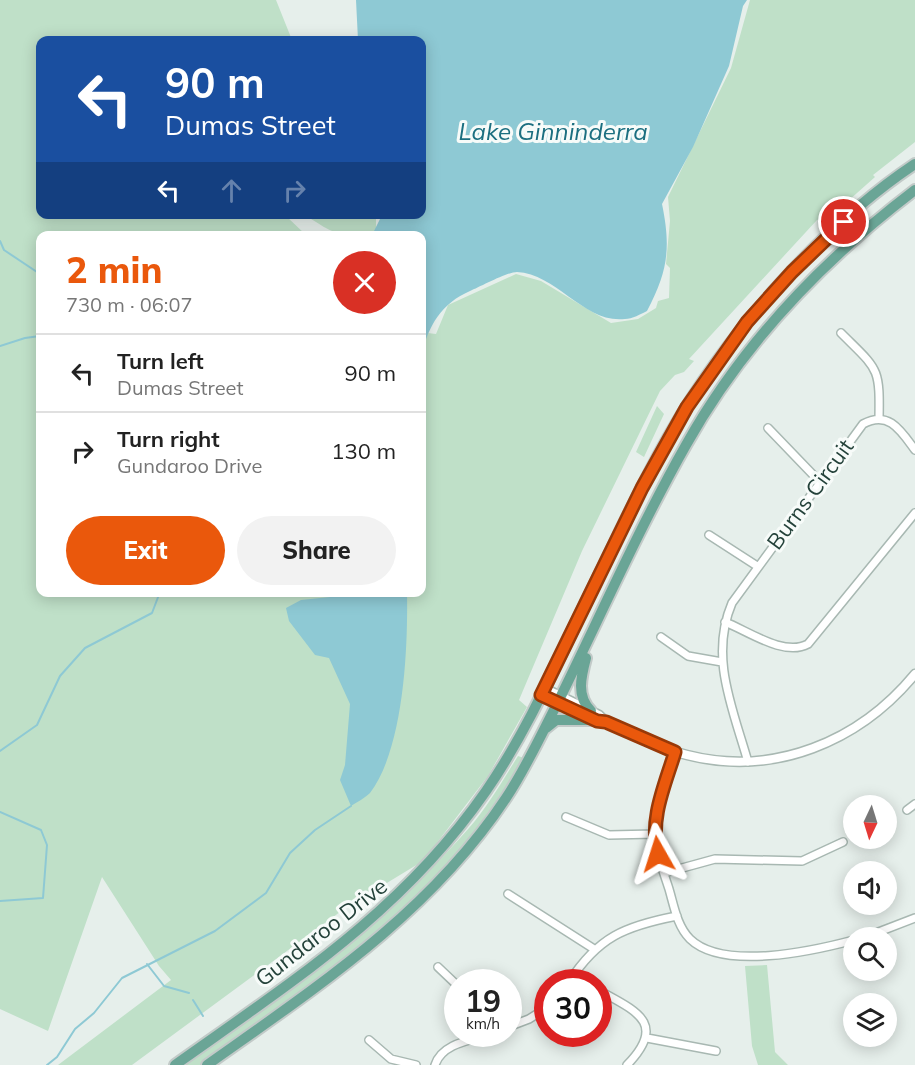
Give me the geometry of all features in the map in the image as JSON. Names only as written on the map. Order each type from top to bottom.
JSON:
[{"type":"main road","name":"Gundaroo Drive","points":[[175,1065],[331,954],[397,898],[434,860],[482,797],[510,753],[662,450],[708,375],[747,322],[792,272],[857,210],[915,164]]},
{"type":"main road","name":"Gundaroo Drive","points":[[207,1065],[332,976],[404,917],[442,879],[504,800],[544,729],[676,464],[728,378],[764,332],[816,275],[859,234],[915,190]]},
{"type":"main road","points":[[544,729],[556,720],[592,715],[582,702],[581,693],[582,671],[591,637]]},
{"type":"street","points":[[841,333],[872,364],[878,374],[879,419],[896,424],[915,450]]},
{"type":"street","name":"Burns Circuit","points":[[748,762],[722,662],[725,622],[737,595],[819,481],[860,427],[879,419]]},
{"type":"street","points":[[768,428],[819,481]]},
{"type":"street","points":[[725,622],[787,648],[804,646],[815,638],[915,513]]},
{"type":"street","points":[[709,535],[757,566]]},
{"type":"street","points":[[661,637],[688,656],[722,662]]},
{"type":"street","points":[[543,691],[675,752],[711,760],[748,762],[787,756],[823,745],[846,734],[892,700],[915,674]]},
{"type":"street","points":[[675,752],[656,813],[655,834],[677,916],[690,939],[701,947],[721,954],[795,952],[843,942]]},
{"type":"street","points":[[907,810],[915,804]]},
{"type":"street","points":[[566,817],[609,835],[655,834]]},
{"type":"street","points":[[664,873],[715,859],[802,861],[843,842]]},
{"type":"street","points":[[508,894],[594,949]]},
{"type":"street","points":[[579,969],[594,949],[631,926],[677,916]]},
{"type":"street","points":[[892,927],[915,918]]},
{"type":"street","points":[[438,967],[444,973]]},
{"type":"street","points":[[612,998],[640,1014],[646,1026],[647,1038],[639,1052],[627,1065]]},
{"type":"street","points":[[647,1038],[716,1051]]},
{"type":"street","points":[[369,1040],[391,1059],[416,1065]]},
{"type":"street","points":[[435,1065],[442,1053],[451,1047]]},
{"type":"green space","points":[[0,0],[276,0],[290,36],[36,36],[36,219],[289,219],[302,231],[36,231],[36,597],[426,597],[426,337],[428,333],[436,334],[448,305],[516,274],[541,281],[611,323],[638,319],[656,308],[658,301],[669,298],[670,268],[666,264],[670,221],[668,197],[731,68],[750,0],[915,0],[915,142],[873,175],[875,177],[839,209],[817,220],[689,359],[694,361],[684,372],[675,375],[660,391],[582,551],[519,700],[527,707],[488,776],[423,861],[344,909],[132,1065],[58,1065],[171,980],[159,966],[102,877],[48,1031],[0,1009]]},
{"type":"green space","points":[[312,219],[376,219],[376,231],[330,230]]},
{"type":"green space","points":[[657,406],[664,414],[644,457],[636,452]]},
{"type":"green space","points":[[518,756],[524,758],[491,808],[455,856],[394,921],[330,972],[201,1065],[183,1065],[334,955],[403,895],[437,863],[476,820]]},
{"type":"green space","points":[[767,965],[775,1052],[788,1065],[758,1065],[752,1046],[745,966]]},
{"type":"water","name":"Lake Ginninderra","points":[[356,0],[747,0],[743,6],[729,66],[693,147],[662,204],[667,247],[666,259],[659,284],[647,311],[628,319],[597,314],[545,281],[517,272],[500,277],[452,302],[438,316],[426,341],[426,231],[374,231],[380,219],[426,219],[426,36],[358,36]]},
{"type":"water","points":[[330,597],[407,597],[405,669],[397,724],[381,774],[370,793],[351,806],[340,780],[345,765],[350,704],[329,658],[315,655],[289,621],[286,608],[301,600]]},
{"type":"waterway","points":[[0,241],[4,250],[36,271]]},
{"type":"waterway","points":[[0,346],[36,337]]},
{"type":"waterway","points":[[0,751],[37,725],[60,676],[85,648],[152,613],[158,597]]},
{"type":"waterway","points":[[47,1065],[57,1057],[75,1029],[94,1013],[122,978],[215,931],[266,893],[290,853],[315,830],[351,806]]},
{"type":"waterway","points":[[0,812],[41,830],[47,845],[43,898],[0,901]]},
{"type":"waterway","points":[[147,964],[164,986],[189,993]]},
{"type":"waterway","points":[[193,1000],[203,1016]]},
{"type":"route","points":[[658,854],[655,834],[656,813],[675,752],[606,722],[597,721],[541,695],[642,488],[687,407],[747,322],[792,272],[844,222]]}]
